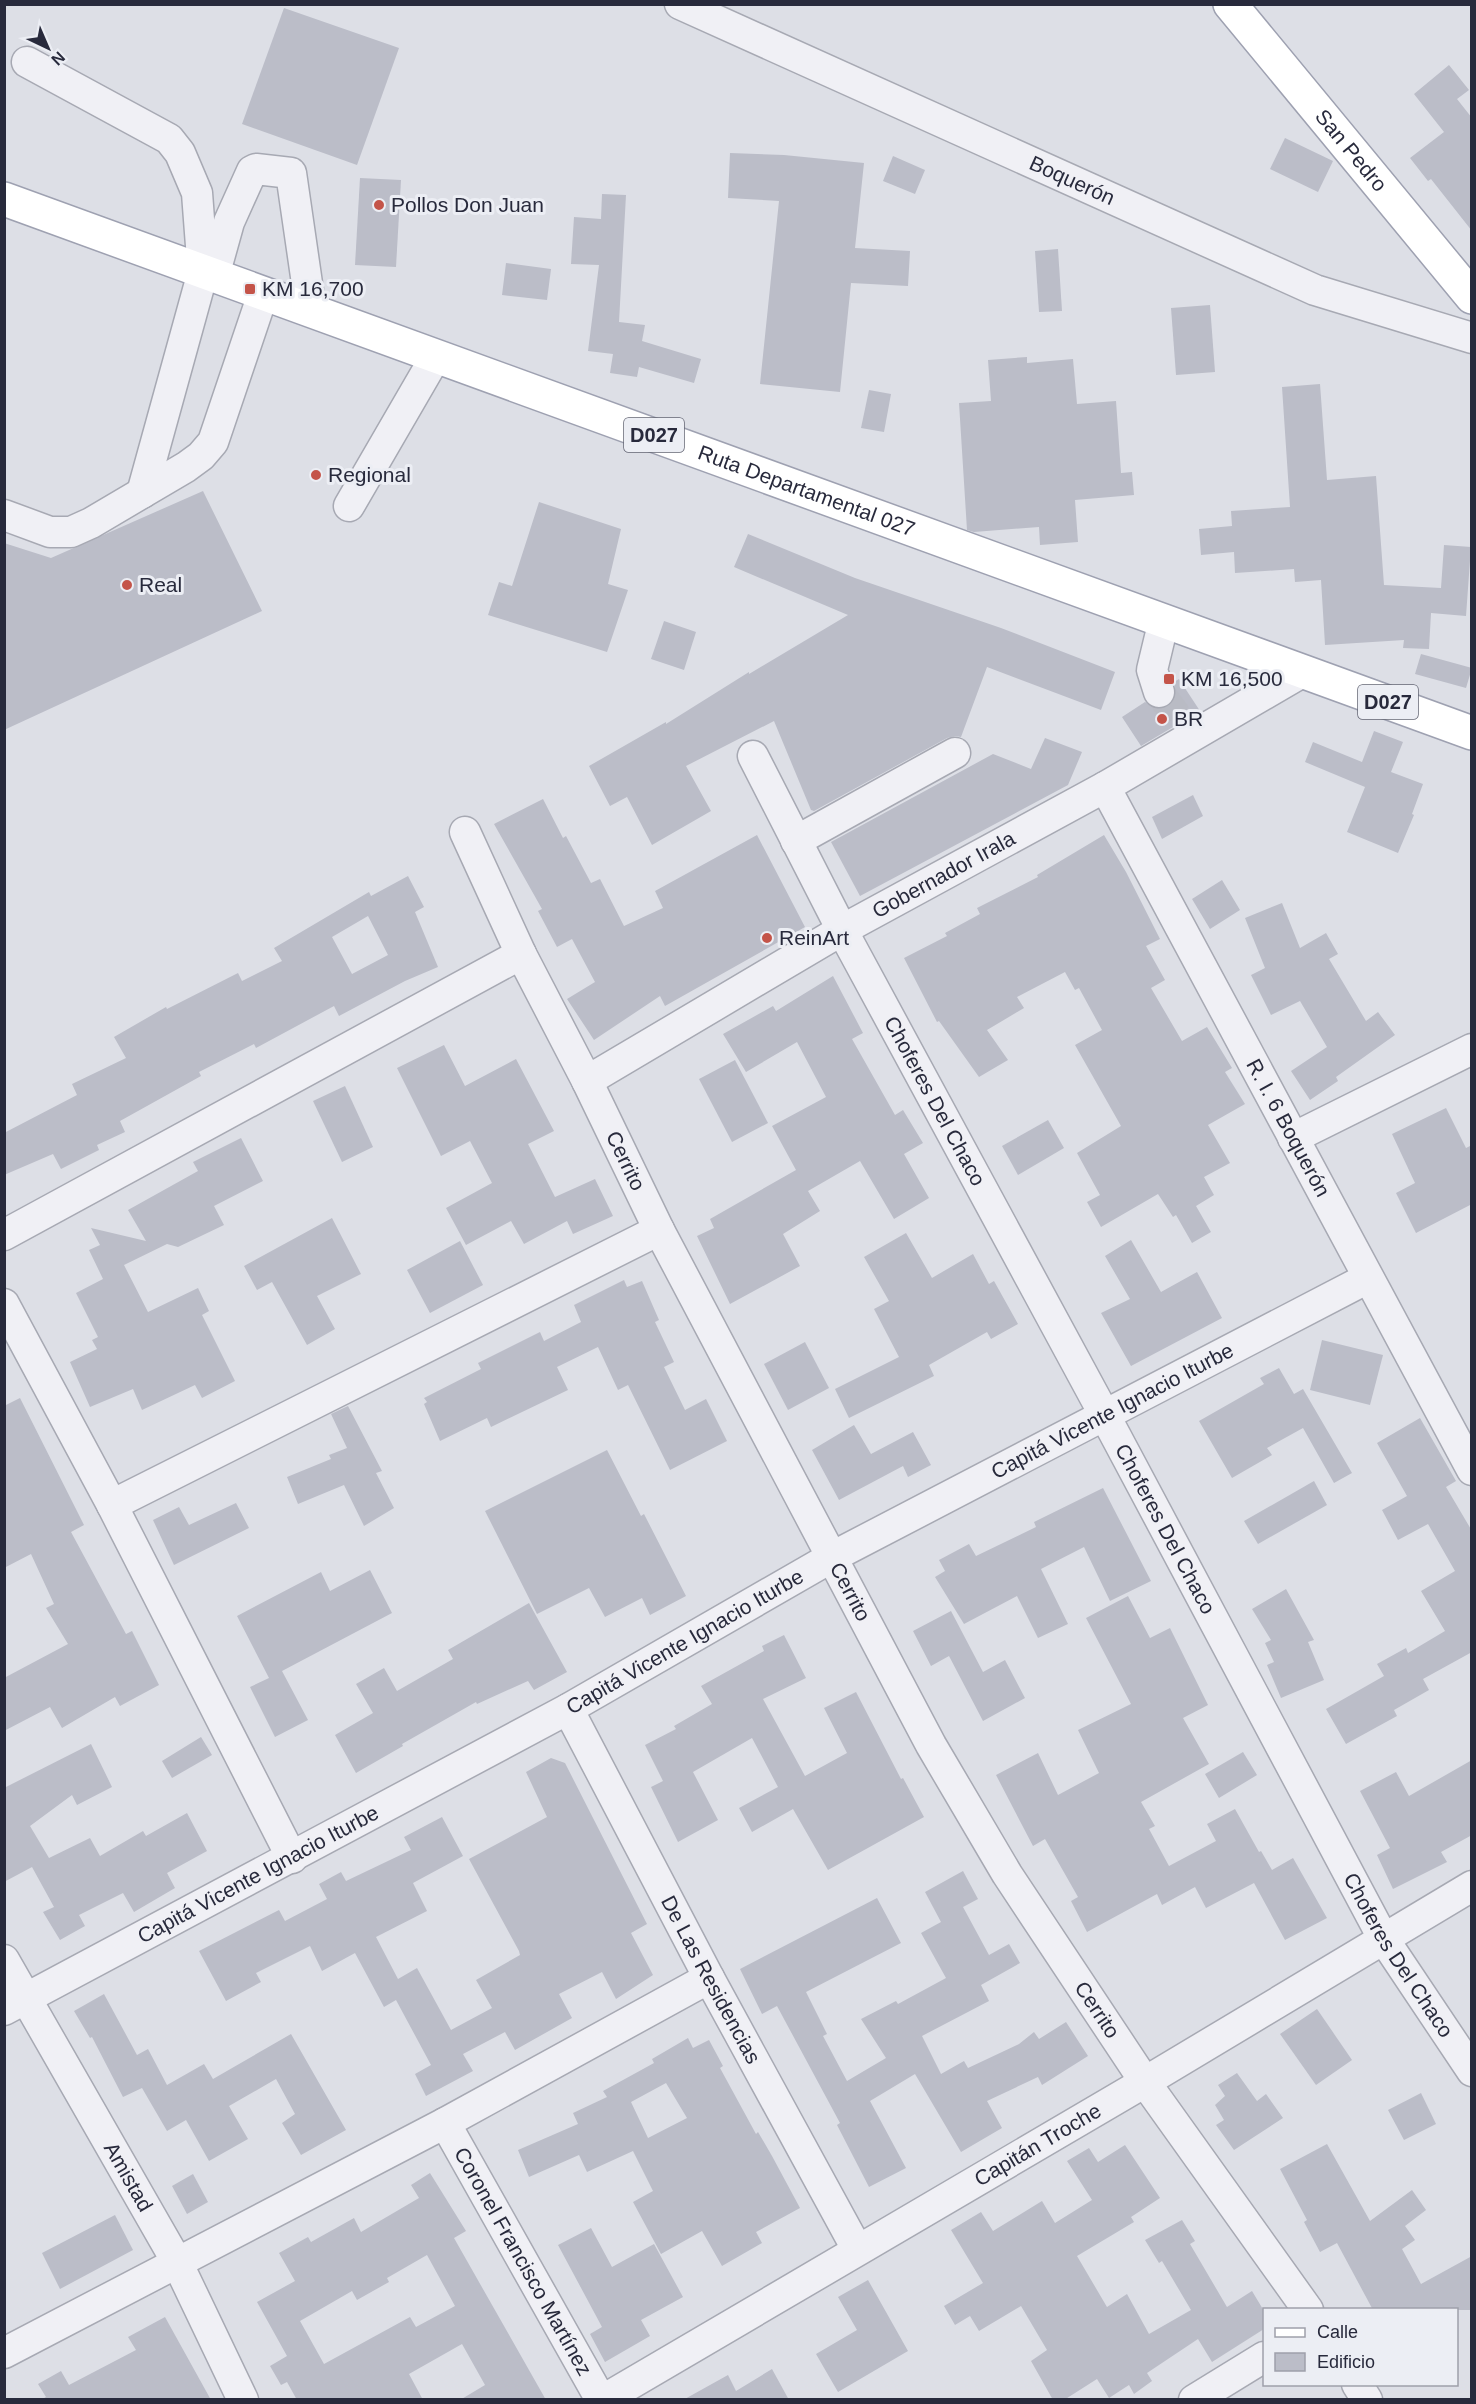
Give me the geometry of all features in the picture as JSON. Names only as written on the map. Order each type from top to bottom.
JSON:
[{"type":"main road","name":"San Pedro","points":[[1230,4],[1472,297]]},
{"type":"main road","name":"Ruta Departamental 027","points":[[4,199],[1472,733]]},
{"type":"street","name":"Boquerón","points":[[680,4],[730,16],[1315,290],[1472,338]]},
{"type":"street","points":[[27,62],[169,139],[180,153],[197,193],[209,274]]},
{"type":"street","points":[[142,493],[209,274],[229,222],[252,171],[256,169],[291,174],[311,311]]},
{"type":"street","points":[[4,515],[50,532],[71,532],[91,524],[201,456],[213,442],[263,294]]},
{"type":"street","points":[[349,506],[436,356]]},
{"type":"street","points":[[1159,692],[1152,670],[1164,620]]},
{"type":"street","name":"Gobernador Irala","points":[[587,1081],[842,930],[1105,787],[1188,729],[1304,671]]},
{"type":"street","points":[[796,841],[955,753]]},
{"type":"street","name":"Choferes Del Chaco","points":[[753,756],[842,930],[1104,1414],[1383,1938],[1472,2071]]},
{"type":"street","name":"R. I. 6 Boquerón","points":[[1105,787],[1472,1470]]},
{"type":"street","name":"Cerrito","points":[[465,832],[521,954],[587,1081],[659,1230],[931,1745],[1007,1874],[1145,2082],[1307,2308]]},
{"type":"street","points":[[4,1235],[521,954]]},
{"type":"street","points":[[1293,1138],[1472,1049]]},
{"type":"street","points":[[112,1505],[659,1230]]},
{"type":"street","name":"Capitá Vicente Ignacio Iturbe","points":[[15,2004],[568,1709],[832,1557],[1368,1278]]},
{"type":"street","points":[[4,1304],[112,1505],[292,1858]]},
{"type":"street","name":"De Las Residencias","points":[[568,1709],[709,1978],[857,2249]]},
{"type":"street","name":"Capitán Troche","points":[[602,2400],[1145,2082],[1472,1886]]},
{"type":"street","name":"Amistad","points":[[4,1960],[15,2004],[177,2262],[243,2400]]},
{"type":"street","points":[[4,2353],[445,2123],[709,1978]]},
{"type":"street","name":"Coronel Francisco Martínez","points":[[445,2123],[602,2400]]},
{"type":"street","points":[[1194,2400],[1263,2358]]},
{"type":"street","points":[[1358,2386],[1367,2400]]},
{"type":"building","points":[[284,8],[399,48],[357,165],[242,124]]},
{"type":"building","points":[[1449,65],[1469,90],[1457,99],[1472,118],[1472,231],[1431,179],[1428,181],[1410,158],[1444,132],[1414,94]]},
{"type":"building","points":[[1285,138],[1333,161],[1318,192],[1270,169]]},
{"type":"building","points":[[730,153],[784,155],[864,163],[855,248],[910,251],[908,286],[851,283],[840,392],[760,384],[779,201],[728,198]]},
{"type":"building","points":[[893,156],[925,170],[915,194],[883,181]]},
{"type":"building","name":"Pollos Don Juan","points":[[360,178],[401,180],[396,267],[355,265]]},
{"type":"building","points":[[602,194],[626,195],[619,322],[645,325],[642,341],[701,359],[694,383],[639,367],[637,377],[610,373],[613,354],[588,351],[599,265],[571,264],[574,217],[601,219]]},
{"type":"building","points":[[1058,249],[1062,311],[1039,312],[1035,251]]},
{"type":"building","points":[[506,263],[551,269],[547,300],[502,295]]},
{"type":"building","points":[[1210,305],[1215,372],[1176,375],[1171,308]]},
{"type":"building","points":[[1027,357],[1027,363],[1073,359],[1077,404],[1116,401],[1121,473],[1132,472],[1134,495],[1075,500],[1078,542],[1040,545],[1039,527],[974,532],[967,530],[959,403],[991,401],[988,360]]},
{"type":"building","points":[[1320,384],[1327,480],[1376,476],[1384,585],[1441,588],[1444,545],[1471,547],[1466,616],[1431,613],[1429,649],[1403,648],[1404,640],[1325,645],[1321,580],[1295,582],[1294,569],[1235,573],[1234,552],[1201,555],[1199,529],[1232,526],[1231,511],[1290,507],[1282,387]]},
{"type":"building","points":[[869,390],[891,394],[884,432],[861,428]]},
{"type":"building","name":"Real","points":[[203,491],[262,611],[4,730],[4,543],[51,558]]},
{"type":"building","points":[[539,502],[621,529],[608,584],[628,590],[607,652],[488,615],[499,582],[512,586]]},
{"type":"building","points":[[748,534],[855,578],[1001,628],[1115,672],[1101,710],[987,667],[961,737],[947,738],[814,811],[811,810],[774,721],[686,766],[711,811],[652,845],[627,797],[610,806],[589,766],[666,722],[666,724],[749,672],[749,674],[848,615],[734,567]]},
{"type":"building","points":[[664,621],[696,632],[684,670],[651,659]]},
{"type":"building","points":[[1421,654],[1472,668],[1466,688],[1415,674]]},
{"type":"building","points":[[1179,679],[1200,711],[1141,746],[1122,717],[1145,702],[1156,709],[1165,708],[1171,704],[1176,695],[1174,682]]},
{"type":"building","points":[[1374,731],[1403,742],[1391,772],[1423,784],[1412,814],[1414,815],[1398,853],[1347,832],[1365,787],[1305,762],[1313,742],[1362,762]]},
{"type":"building","points":[[1045,738],[1082,752],[1068,785],[860,896],[831,842],[993,754],[1031,769]]},
{"type":"building","points":[[1193,795],[1203,816],[1162,839],[1152,817]]},
{"type":"building","points":[[543,799],[563,838],[566,836],[591,883],[600,879],[624,926],[663,908],[655,891],[757,835],[805,927],[665,1006],[660,996],[594,1040],[567,999],[595,982],[572,939],[557,947],[538,911],[542,909],[494,824]]},
{"type":"building","points":[[1104,835],[1126,872],[1160,939],[1146,946],[1165,980],[1151,988],[1182,1041],[1207,1027],[1232,1068],[1225,1072],[1245,1104],[1208,1125],[1230,1163],[1204,1177],[1214,1195],[1196,1206],[1211,1232],[1192,1243],[1176,1215],[1173,1217],[1158,1194],[1101,1227],[1087,1202],[1100,1195],[1077,1153],[1121,1126],[1075,1045],[1102,1030],[1079,988],[1075,990],[1065,972],[1017,997],[1024,1008],[987,1030],[1008,1060],[979,1077],[939,1021],[937,1022],[904,958],[947,936],[945,933],[980,914],[977,908],[1038,877],[1037,875]]},
{"type":"building","points":[[408,876],[424,907],[415,912],[438,967],[405,981],[339,1016],[334,1006],[256,1048],[254,1044],[199,1072],[201,1076],[120,1121],[125,1132],[97,1145],[99,1150],[61,1169],[53,1154],[4,1175],[4,1133],[77,1095],[72,1084],[126,1058],[114,1037],[166,1007],[167,1009],[238,973],[242,981],[282,961],[274,948],[369,892],[371,896]],"holes":[[[368,916],[388,955],[352,974],[332,937]]]},
{"type":"building","points":[[1222,880],[1240,910],[1210,929],[1192,899]]},
{"type":"building","points":[[1282,903],[1300,948],[1326,933],[1338,954],[1329,959],[1366,1021],[1378,1012],[1395,1035],[1336,1077],[1338,1081],[1310,1100],[1291,1071],[1327,1047],[1300,1001],[1271,1015],[1251,975],[1265,968],[1245,918]]},
{"type":"building","points":[[833,976],[863,1033],[852,1039],[895,1115],[903,1110],[923,1143],[904,1154],[929,1198],[894,1219],[860,1161],[808,1191],[820,1211],[783,1234],[800,1266],[730,1304],[697,1236],[714,1228],[710,1219],[796,1170],[772,1126],[826,1097],[797,1042],[746,1072],[723,1034],[773,1006],[776,1011]]},
{"type":"building","points":[[444,1045],[465,1086],[516,1059],[554,1131],[528,1144],[555,1197],[595,1179],[613,1216],[573,1234],[567,1221],[524,1244],[511,1221],[466,1245],[446,1208],[492,1183],[470,1141],[441,1156],[397,1068]]},
{"type":"building","points":[[735,1060],[768,1123],[732,1142],[699,1079]]},
{"type":"building","points":[[345,1086],[373,1147],[342,1162],[313,1101]]},
{"type":"building","points":[[1446,1108],[1466,1148],[1472,1145],[1472,1204],[1416,1233],[1396,1193],[1415,1183],[1392,1134]]},
{"type":"building","points":[[1048,1120],[1064,1148],[1018,1175],[1002,1146]]},
{"type":"building","points":[[241,1138],[263,1181],[214,1206],[224,1225],[178,1247],[167,1244],[124,1265],[148,1312],[198,1288],[209,1311],[202,1315],[235,1381],[202,1398],[195,1385],[142,1410],[133,1389],[90,1407],[70,1362],[97,1349],[92,1340],[98,1337],[76,1293],[103,1279],[89,1250],[100,1245],[91,1228],[146,1241],[128,1210],[198,1171],[193,1162]]},
{"type":"building","points":[[332,1218],[361,1274],[317,1296],[335,1329],[307,1345],[272,1282],[257,1290],[244,1266]]},
{"type":"building","points":[[906,1233],[932,1278],[973,1254],[989,1284],[994,1281],[1018,1324],[991,1339],[987,1332],[929,1365],[934,1376],[849,1418],[835,1389],[899,1357],[874,1309],[889,1301],[864,1257]]},
{"type":"building","points":[[1131,1240],[1161,1292],[1197,1272],[1222,1318],[1131,1366],[1101,1313],[1130,1299],[1105,1256]]},
{"type":"building","points":[[460,1241],[483,1285],[430,1313],[407,1270]]},
{"type":"building","points":[[624,1280],[627,1287],[642,1281],[659,1320],[655,1322],[674,1362],[664,1367],[685,1410],[706,1399],[727,1441],[670,1470],[628,1385],[618,1390],[598,1347],[557,1367],[568,1390],[491,1427],[487,1418],[440,1441],[424,1404],[427,1402],[424,1398],[481,1369],[478,1363],[540,1332],[544,1341],[581,1322],[574,1305]]},
{"type":"building","points":[[1322,1340],[1383,1355],[1370,1405],[1310,1390]]},
{"type":"building","points":[[805,1342],[829,1388],[788,1410],[764,1364]]},
{"type":"building","points":[[1279,1368],[1294,1394],[1303,1389],[1352,1473],[1334,1483],[1303,1428],[1267,1448],[1272,1455],[1232,1478],[1199,1421],[1264,1384],[1260,1378]]},
{"type":"building","points":[[20,1398],[84,1525],[71,1532],[126,1634],[132,1631],[159,1685],[120,1706],[115,1697],[62,1728],[50,1707],[4,1731],[4,1678],[68,1644],[46,1608],[54,1604],[31,1554],[4,1568],[4,1406]]},
{"type":"building","points":[[348,1406],[382,1471],[376,1473],[394,1508],[364,1526],[344,1485],[298,1504],[287,1477],[331,1459],[329,1455],[347,1448],[331,1414]]},
{"type":"building","points":[[1420,1418],[1456,1481],[1446,1487],[1472,1531],[1472,1652],[1423,1679],[1429,1690],[1394,1710],[1397,1716],[1346,1744],[1326,1709],[1384,1676],[1377,1664],[1406,1648],[1408,1653],[1445,1631],[1421,1591],[1455,1571],[1428,1524],[1398,1540],[1382,1510],[1407,1496],[1377,1443]]},
{"type":"building","points":[[854,1425],[871,1454],[913,1432],[931,1465],[908,1477],[903,1466],[839,1500],[812,1450]]},
{"type":"building","points":[[607,1450],[641,1516],[644,1514],[686,1596],[650,1615],[642,1598],[605,1617],[589,1588],[537,1614],[485,1511]]},
{"type":"building","points":[[1314,1481],[1327,1505],[1258,1544],[1244,1521]]},
{"type":"building","points":[[1103,1488],[1151,1581],[1110,1601],[1084,1547],[1041,1569],[1068,1624],[1038,1638],[1017,1596],[964,1624],[935,1577],[945,1571],[939,1560],[969,1544],[976,1556],[1036,1527],[1034,1522]]},
{"type":"building","points":[[236,1503],[249,1528],[174,1565],[153,1520],[179,1507],[189,1525]]},
{"type":"building","points":[[370,1570],[392,1613],[282,1671],[308,1720],[275,1737],[250,1687],[269,1678],[237,1616],[321,1572],[330,1591]]},
{"type":"building","points":[[1286,1589],[1314,1640],[1308,1642],[1324,1680],[1281,1698],[1267,1665],[1274,1662],[1265,1643],[1271,1640],[1252,1609]]},
{"type":"building","points":[[1128,1596],[1150,1638],[1170,1628],[1208,1705],[1183,1718],[1209,1764],[1141,1802],[1155,1826],[1149,1829],[1169,1866],[1216,1841],[1207,1824],[1235,1809],[1272,1870],[1293,1858],[1327,1918],[1285,1940],[1254,1883],[1206,1908],[1195,1887],[1162,1905],[1157,1894],[1087,1932],[1071,1901],[1078,1897],[1045,1839],[1033,1846],[996,1775],[1038,1753],[1058,1795],[1099,1773],[1078,1730],[1131,1704],[1086,1618]]},
{"type":"building","points":[[529,1603],[567,1672],[534,1690],[528,1681],[477,1704],[476,1702],[356,1773],[335,1735],[373,1713],[356,1684],[384,1668],[397,1691],[453,1659],[448,1650]]},
{"type":"building","points":[[951,1611],[983,1672],[1005,1660],[1025,1698],[983,1721],[949,1656],[931,1666],[913,1631]]},
{"type":"building","points":[[784,1635],[806,1678],[763,1699],[805,1776],[847,1753],[824,1708],[856,1692],[901,1779],[903,1778],[924,1817],[828,1870],[793,1809],[752,1832],[739,1808],[778,1787],[752,1738],[693,1772],[718,1820],[678,1842],[651,1787],[663,1781],[645,1745],[676,1729],[674,1726],[712,1704],[701,1686],[764,1651],[762,1646]]},
{"type":"building","points":[[201,1737],[212,1755],[172,1778],[162,1761]]},
{"type":"building","points":[[91,1744],[112,1787],[77,1805],[72,1795],[30,1826],[49,1858],[90,1838],[100,1856],[143,1831],[146,1836],[187,1813],[207,1851],[167,1873],[175,1888],[134,1912],[123,1893],[79,1915],[85,1926],[60,1940],[43,1912],[54,1907],[32,1867],[4,1882],[4,1788]]},
{"type":"building","points":[[1243,1752],[1257,1775],[1219,1798],[1205,1774]]},
{"type":"building","points":[[551,1758],[565,1763],[647,1924],[631,1933],[653,1975],[616,1999],[602,1972],[559,1994],[572,2018],[515,2050],[505,2032],[463,2054],[473,2071],[426,2096],[415,2074],[431,2065],[396,2000],[384,2007],[355,1953],[322,1971],[310,1946],[256,1973],[261,1982],[226,2001],[199,1951],[279,1910],[285,1921],[327,1899],[319,1884],[341,1872],[346,1881],[411,1850],[404,1837],[442,1817],[463,1856],[413,1883],[427,1911],[376,1937],[398,1979],[417,1968],[451,2030],[492,2008],[476,1980],[520,1955],[469,1859],[547,1817],[526,1772]]},
{"type":"building","points":[[1472,1760],[1472,1835],[1441,1852],[1447,1862],[1393,1889],[1377,1855],[1390,1848],[1360,1791],[1396,1772],[1409,1796]]},
{"type":"building","points":[[963,1871],[978,1899],[963,1907],[989,1955],[1009,1944],[1020,1963],[981,1985],[989,2001],[922,2036],[941,2074],[964,2061],[968,2068],[1019,2044],[1034,2032],[1039,2039],[1066,2022],[1088,2056],[1042,2085],[1038,2077],[987,2101],[1002,2128],[961,2152],[915,2074],[870,2101],[906,2168],[869,2187],[837,2125],[840,2123],[777,2006],[762,2014],[740,1969],[877,1898],[901,1943],[806,1992],[827,2034],[823,2036],[847,2081],[886,2058],[861,2019],[896,2001],[898,2004],[946,1978],[921,1933],[941,1922],[925,1892]]},
{"type":"building","points":[[104,1994],[137,2055],[148,2049],[167,2085],[204,2064],[213,2079],[291,2034],[346,2130],[301,2155],[282,2123],[295,2114],[276,2079],[229,2106],[248,2139],[209,2161],[186,2120],[167,2131],[142,2088],[123,2097],[92,2037],[90,2038],[74,2011]]},
{"type":"building","points":[[1317,2009],[1352,2060],[1316,2085],[1280,2034]]},
{"type":"building","points":[[688,2038],[693,2048],[709,2040],[723,2066],[720,2068],[800,2208],[756,2232],[762,2243],[722,2266],[702,2231],[661,2254],[633,2202],[653,2191],[633,2151],[587,2172],[579,2155],[529,2177],[518,2150],[578,2124],[573,2113],[607,2097],[603,2091],[654,2063],[652,2059]],"holes":[[[666,2083],[687,2118],[648,2138],[631,2102]]]},
{"type":"building","points":[[1237,2073],[1257,2101],[1266,2094],[1283,2118],[1234,2150],[1216,2125],[1224,2120],[1215,2105],[1225,2096],[1218,2085]]},
{"type":"building","points":[[1421,2093],[1436,2124],[1404,2140],[1388,2110]]},
{"type":"building","points":[[1327,2144],[1370,2221],[1412,2190],[1426,2210],[1405,2226],[1415,2240],[1402,2249],[1421,2284],[1472,2256],[1472,2310],[1372,2308],[1337,2243],[1320,2252],[1304,2222],[1307,2220],[1280,2169]]},
{"type":"building","points":[[1125,2145],[1160,2198],[1131,2217],[1134,2222],[1077,2256],[1107,2307],[1127,2294],[1149,2334],[1191,2310],[1162,2261],[1159,2263],[1145,2240],[1182,2220],[1195,2241],[1190,2244],[1227,2307],[1252,2291],[1263,2309],[1263,2330],[1212,2362],[1198,2339],[1147,2373],[1152,2381],[1134,2394],[1129,2385],[1109,2398],[1097,2379],[1064,2400],[1053,2400],[1031,2361],[1047,2350],[1021,2306],[979,2331],[970,2316],[955,2325],[944,2306],[983,2283],[951,2230],[981,2212],[993,2231],[1042,2201],[1055,2223],[1092,2200],[1067,2161],[1089,2148],[1098,2162]]},
{"type":"building","points":[[430,2173],[466,2231],[454,2238],[546,2400],[460,2400],[485,2385],[462,2344],[409,2374],[423,2400],[297,2400],[287,2382],[281,2385],[270,2366],[287,2356],[257,2302],[295,2281],[279,2253],[308,2237],[311,2242],[354,2218],[361,2232],[419,2198],[411,2185]],"holes":[[[427,2255],[455,2306],[416,2327],[410,2317],[324,2364],[300,2321],[352,2291],[357,2300],[389,2282],[387,2278]]]},
{"type":"building","points":[[193,2174],[208,2202],[187,2214],[172,2186]]},
{"type":"building","points":[[115,2215],[133,2250],[60,2289],[42,2253]]},
{"type":"building","points":[[591,2228],[612,2267],[654,2244],[683,2297],[641,2320],[650,2336],[605,2362],[590,2334],[602,2327],[558,2245]]},
{"type":"building","points":[[868,2280],[908,2351],[838,2392],[816,2354],[857,2330],[838,2297]]},
{"type":"building","points":[[165,2317],[211,2400],[41,2400],[46,2397],[38,2384],[61,2371],[69,2385],[136,2350],[128,2337]]},
{"type":"building","points":[[772,2369],[789,2400],[683,2400],[728,2375],[736,2391]]},
{"type":"tunnel","points":[[1159,692],[1182,723]]},
{"type":"place","name":"Pollos Don Juan","points":[[379,205]]},
{"type":"place","name":"KM 16,700","points":[[250,289]]},
{"type":"place","name":"Regional","points":[[316,475]]},
{"type":"place","name":"Real","points":[[127,585]]},
{"type":"place","name":"KM 16,500","points":[[1169,679]]},
{"type":"place","name":"BR","points":[[1162,719]]},
{"type":"place","name":"ReinArt","points":[[767,938]]}]
